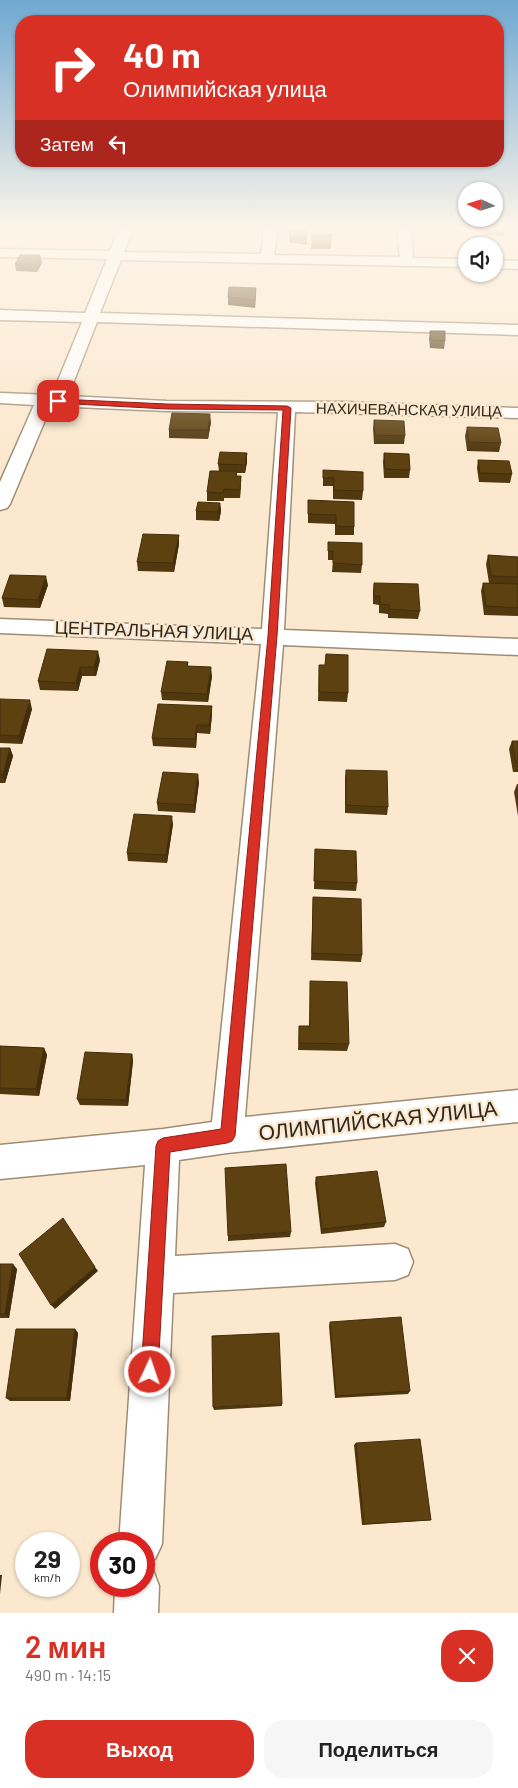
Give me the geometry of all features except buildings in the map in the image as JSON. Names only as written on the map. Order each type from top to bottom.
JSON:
[{"type":"street","points":[[0,504],[98,304]]},
{"type":"street","points":[[0,315],[518,330]]},
{"type":"street","name":"НАХИЧЕВАНСКАЯ УЛИЦА","points":[[0,398],[167,406],[344,407],[518,413]]},
{"type":"street","points":[[227,1136],[273,636],[287,408]]},
{"type":"street","name":"ЦЕНТРАЛЬНАЯ УЛИЦА","points":[[0,626],[518,647]]},
{"type":"street","name":"ОЛИМПИЙСКАЯ УЛИЦА","points":[[0,1162],[163,1146],[227,1136],[518,1106]]},
{"type":"street","points":[[141,1532],[163,1146]]},
{"type":"street","points":[[155,1276],[395,1262]]},
{"type":"street","points":[[136,1613],[137,1597]]},
{"type":"route","points":[[58,401],[167,406],[287,408],[273,636],[227,1136],[163,1146],[150,1372]]}]
